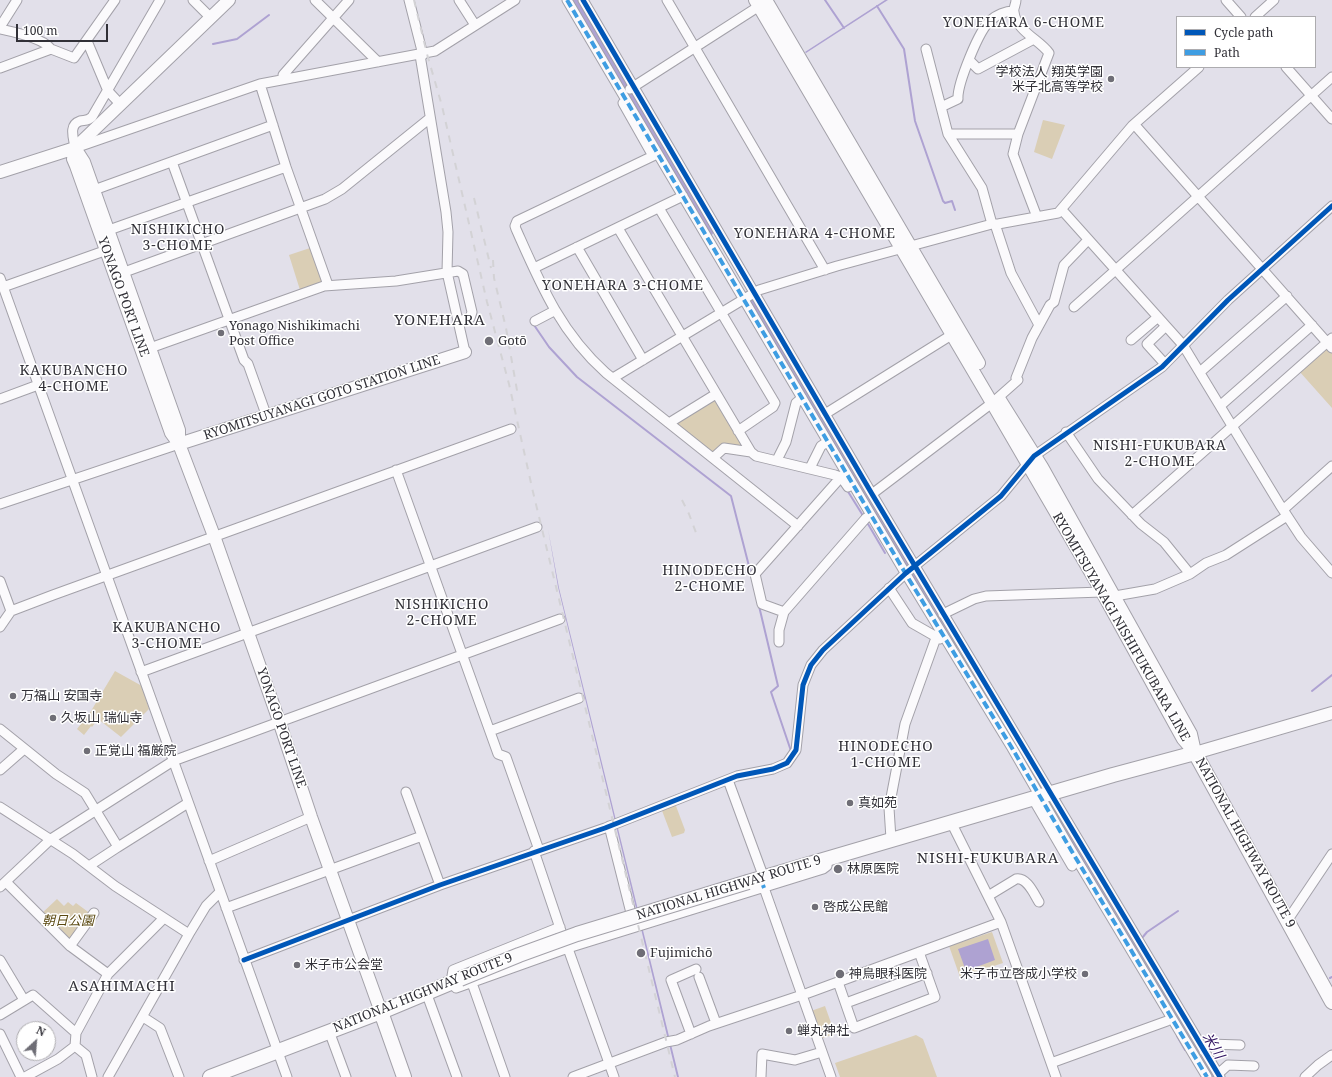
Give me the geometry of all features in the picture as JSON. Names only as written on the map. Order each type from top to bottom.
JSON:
[{"type":"highway","name":"NATIONAL HIGHWAY ROUTE 9","points":[[210,1077],[381,1012],[426,992],[461,981],[577,934],[748,882],[763,884],[828,858],[1043,797],[1113,775],[1195,753],[1332,1002]]},
{"type":"highway","points":[[381,1012],[404,1077]]},
{"type":"main road","points":[[0,172],[75,148],[229,0]]},
{"type":"main road","name":"RYOMITSUYANAGI NISHIFUKUBARA LINE","points":[[763,2],[1030,459],[1183,739],[1195,753]]},
{"type":"main road","name":"YONAGO PORT LINE","points":[[75,148],[84,162],[109,230],[119,273],[171,433],[179,444],[214,536],[280,721],[311,817],[349,919],[381,1012]]},
{"type":"main road","name":"YONAGO PORT LINE","points":[[75,148],[74,161],[107,250],[119,273],[150,348],[179,430],[179,444]]},
{"type":"main road","name":"RYOMITSUYANAGI NISHIFUKUBARA LINE","points":[[906,247],[952,334],[996,400]]},
{"type":"main road","name":"RYOMITSUYANAGI GOTO STATION LINE","points":[[179,444],[465,352]]},
{"type":"main road","name":"RYOMITSUYANAGI NISHIFUKUBARA LINE","points":[[1030,459],[1115,596],[1191,734],[1195,753]]},
{"type":"main road","points":[[1195,753],[1332,713]]},
{"type":"street","points":[[17,0],[0,28],[36,38],[47,44],[52,50],[74,58],[115,0]]},
{"type":"street","points":[[160,0],[91,118],[73,126],[72,130],[75,148],[260,84],[421,55],[435,51],[515,0]]},
{"type":"street","points":[[193,0],[211,18]]},
{"type":"street","points":[[315,0],[378,62]]},
{"type":"street","points":[[283,79],[284,75],[349,0]]},
{"type":"street","points":[[409,0],[421,55],[446,212],[448,232],[447,272],[465,352]]},
{"type":"street","points":[[459,0],[475,25]]},
{"type":"street","points":[[496,0],[501,8]]},
{"type":"street","points":[[561,0],[683,196],[825,414],[872,494],[909,571]]},
{"type":"street","points":[[567,0],[621,95],[653,156],[517,221],[515,226],[554,311],[587,354],[613,378],[798,526]]},
{"type":"street","points":[[582,0],[633,87],[802,398],[984,695],[1043,797],[1219,1075],[1228,1065],[1254,1066]]},
{"type":"street","points":[[667,0],[825,270]]},
{"type":"street","points":[[1016,0],[1013,11],[1024,29],[1048,50],[1049,54],[1018,134],[1013,154],[1037,217]]},
{"type":"street","points":[[1226,0],[1240,16]]},
{"type":"street","points":[[1256,16],[1274,0]]},
{"type":"street","points":[[621,95],[695,49],[763,2]]},
{"type":"street","points":[[941,107],[957,100],[958,88],[969,60],[990,20],[998,15],[1013,11]]},
{"type":"street","points":[[969,60],[978,69],[1034,39]]},
{"type":"street","points":[[87,41],[108,91],[121,104]]},
{"type":"street","points":[[926,49],[948,134],[982,188],[1011,273],[1039,325]]},
{"type":"street","points":[[0,68],[52,50]]},
{"type":"street","points":[[613,378],[748,297],[825,270],[906,247],[994,224],[1058,213],[1134,124],[1198,68]]},
{"type":"street","points":[[1287,68],[1332,119]]},
{"type":"street","points":[[1074,307],[1115,269],[1332,78]]},
{"type":"street","points":[[260,84],[286,167],[328,285]]},
{"type":"street","points":[[119,273],[325,199],[342,189],[430,118]]},
{"type":"street","points":[[1132,515],[1232,426],[1330,343],[1312,325],[1134,124]]},
{"type":"street","points":[[94,190],[273,126]]},
{"type":"street","points":[[948,134],[1018,134]]},
{"type":"street","points":[[172,162],[244,360],[248,364],[266,417]]},
{"type":"street","points":[[109,230],[286,167]]},
{"type":"street","points":[[534,268],[683,196]]},
{"type":"street","points":[[244,960],[440,885],[614,824],[737,776],[779,768],[790,760],[796,750],[803,685],[811,665],[823,650],[889,588],[1001,496],[1030,459],[1066,432],[1140,383],[1165,364],[1262,268],[1332,206]]},
{"type":"street","points":[[660,208],[775,403],[773,407],[738,431]]},
{"type":"street","points":[[1062,210],[1183,345],[1301,537],[1332,573]]},
{"type":"street","points":[[618,228],[750,452]]},
{"type":"street","points":[[872,494],[996,400],[1018,380],[1016,378],[1032,338],[1051,304],[1054,302],[1064,265],[1088,240]]},
{"type":"street","points":[[577,247],[643,360]]},
{"type":"street","points":[[107,250],[2,283],[287,1077]]},
{"type":"street","points":[[150,348],[328,285],[396,281],[458,271],[462,272],[472,312],[470,318],[458,321]]},
{"type":"street","points":[[1200,372],[1287,296]]},
{"type":"street","points":[[535,322],[554,311]]},
{"type":"street","points":[[1131,340],[1158,316]]},
{"type":"street","points":[[1221,405],[1312,325]]},
{"type":"street","points":[[1165,364],[1147,344],[1166,326]]},
{"type":"street","points":[[825,414],[952,334]]},
{"type":"street","points":[[0,399],[38,385]]},
{"type":"street","points":[[669,423],[716,394]]},
{"type":"street","points":[[777,460],[786,442],[796,402],[802,398]]},
{"type":"street","points":[[0,627],[11,611],[511,429]]},
{"type":"street","points":[[1066,432],[1098,480],[1132,515],[1164,542],[1190,574]]},
{"type":"street","points":[[0,504],[179,444]]},
{"type":"street","points":[[810,468],[821,446],[824,444]]},
{"type":"street","points":[[713,458],[724,448],[750,452],[756,456],[810,468],[841,477],[866,518],[943,614],[957,652],[960,674]]},
{"type":"street","points":[[1115,596],[1155,589],[1190,574],[1206,563],[1226,555],[1285,512],[1332,466]]},
{"type":"street","points":[[396,470],[498,754],[506,757],[560,927],[614,1077]]},
{"type":"street","points":[[784,612],[762,604],[755,575],[841,477]]},
{"type":"street","points":[[779,642],[779,630],[784,612],[866,518]]},
{"type":"street","points":[[141,672],[537,527]]},
{"type":"street","points":[[0,581],[11,611]]},
{"type":"street","points":[[889,588],[912,623],[937,635],[957,652]]},
{"type":"street","points":[[943,614],[974,599],[986,596],[1102,592]]},
{"type":"street","points":[[108,974],[70,946],[3,884],[51,840],[173,761],[462,654],[560,620]]},
{"type":"street","points":[[891,840],[889,808],[905,724],[937,635]]},
{"type":"street","points":[[984,695],[1012,748],[1063,836],[1207,1077]]},
{"type":"street","points":[[490,731],[578,698]]},
{"type":"street","points":[[0,729],[56,774],[85,793],[118,847]]},
{"type":"street","points":[[0,770],[24,749]]},
{"type":"street","points":[[728,780],[831,1077]]},
{"type":"street","points":[[406,792],[440,885]]},
{"type":"street","points":[[1043,797],[1072,866]]},
{"type":"street","points":[[89,866],[188,803]]},
{"type":"street","points":[[0,806],[89,866],[115,886],[189,934]]},
{"type":"street","points":[[209,861],[311,817]]},
{"type":"street","points":[[951,822],[1001,922],[1056,1077]]},
{"type":"street","points":[[614,824],[634,928]]},
{"type":"street","points":[[226,908],[422,836]]},
{"type":"street","points":[[1287,921],[1332,854]]},
{"type":"street","points":[[988,896],[1016,879],[1021,878],[1025,881],[1039,902]]},
{"type":"street","points":[[461,981],[634,928],[763,884]]},
{"type":"street","points":[[108,1077],[189,934],[206,906],[220,892]]},
{"type":"street","points":[[70,946],[94,913]]},
{"type":"street","points":[[25,1077],[58,1059],[75,1046],[76,1033],[108,974],[134,946],[164,918]]},
{"type":"street","points":[[573,1077],[716,1023],[802,995],[1001,922]]},
{"type":"street","points":[[505,1077],[461,981],[452,970],[560,927]]},
{"type":"street","points":[[838,982],[854,1028],[935,997],[919,952]]},
{"type":"street","points":[[0,960],[24,1000]]},
{"type":"street","points":[[690,1034],[671,980],[698,973],[716,1023]]},
{"type":"street","points":[[846,1003],[927,973]]},
{"type":"street","points":[[426,992],[457,1077]]},
{"type":"street","points":[[0,1015],[32,995],[76,1033]]},
{"type":"street","points":[[143,1017],[160,1028],[179,1077]]},
{"type":"street","points":[[1051,1063],[1167,1021]]},
{"type":"street","points":[[330,1031],[346,1077]]},
{"type":"street","points":[[0,1034],[21,1077]]},
{"type":"street","points":[[1204,1051],[1209,1044],[1240,1045]]},
{"type":"street","points":[[75,1046],[86,1055],[92,1077]]},
{"type":"street","points":[[761,1077],[762,1054],[795,1060],[822,1052]]},
{"type":"street","points":[[1306,1077],[1318,1065],[1332,1056]]},
{"type":"green space","points":[[1043,120],[1065,125],[1052,159],[1034,152]]},
{"type":"green space","points":[[313,247],[324,279],[322,282],[300,290],[289,255]]},
{"type":"green space","points":[[1326,346],[1332,353],[1332,408],[1299,371]]},
{"type":"green space","points":[[714,398],[744,446],[742,449],[714,454],[674,424]]},
{"type":"green space","points":[[115,671],[142,686],[149,709],[121,737],[98,719],[84,735],[77,729],[91,711]]},
{"type":"green space","points":[[672,804],[676,806],[685,830],[684,833],[672,837],[661,808]]},
{"type":"green space","name":"朝日公園","points":[[57,899],[64,906],[68,902],[73,906],[76,903],[91,914],[71,942],[40,915]]},
{"type":"green space","points":[[992,932],[1003,963],[960,977],[949,946]]},
{"type":"green space","points":[[825,1006],[835,1034],[820,1039],[811,1011]]},
{"type":"green space","points":[[916,1035],[923,1039],[937,1077],[840,1077],[835,1063]]},
{"type":"shaded area","points":[[885,0],[888,0],[806,53],[805,52]]},
{"type":"shaded area","points":[[548,529],[559,588],[679,1077],[677,1077],[558,587]]},
{"type":"shaded area","points":[[988,939],[995,960],[966,971],[958,949]]},
{"type":"waterway","name":"米川","points":[[573,0],[708,231]]},
{"type":"waterway","points":[[825,0],[844,28]]},
{"type":"waterway","points":[[877,6],[904,49],[915,121],[943,201],[945,203],[952,201],[955,210]]},
{"type":"waterway","points":[[213,44],[237,39],[269,15]]},
{"type":"waterway","name":"米川","points":[[747,297],[953,643]]},
{"type":"waterway","points":[[534,325],[549,347],[577,377],[731,496],[751,574]]},
{"type":"waterway","points":[[847,490],[862,514],[862,518]]},
{"type":"waterway","points":[[865,524],[868,524],[885,553]]},
{"type":"waterway","points":[[759,606],[778,686],[771,692],[791,751]]},
{"type":"waterway","points":[[1312,691],[1332,675]]},
{"type":"waterway","name":"米川","points":[[1023,759],[1214,1077]]},
{"type":"waterway","points":[[1142,938],[1147,932],[1178,911]]},
{"type":"waterway","points":[[1177,1036],[1185,1050]]},
{"type":"railway","points":[[414,0],[427,54],[442,106],[487,302],[509,384],[533,492],[675,1077]]},
{"type":"railway","points":[[474,198],[491,268]]},
{"type":"railway","points":[[493,260],[494,278],[506,328],[518,396]]},
{"type":"railway","points":[[682,500],[698,538]]},
{"type":"marked path","points":[[567,0],[907,576],[1012,748],[1071,850],[1207,1077]]},
{"type":"cycle path","points":[[583,0],[872,494],[1220,1077]]},
{"type":"cycle path","points":[[244,960],[440,885],[605,828],[737,776],[773,769],[787,763],[796,750],[803,685],[811,665],[823,650],[906,573],[1001,496],[1034,456],[1162,367],[1228,300],[1332,206]]},
{"type":"place","name":"学校法人 翔英学園 米子北高等学校","points":[[1111,79]]},
{"type":"place","name":"Yonago Nishikimachi Post Office","points":[[221,333]]},
{"type":"place","name":"Gotō","points":[[489,341]]},
{"type":"place","name":"万福山 安国寺","points":[[13,696]]},
{"type":"place","name":"久坂山 瑞仙寺","points":[[53,718]]},
{"type":"place","name":"正覚山 福厳院","points":[[87,751]]},
{"type":"place","name":"真如苑","points":[[850,803]]},
{"type":"place","name":"林原医院","points":[[838,869]]},
{"type":"place","name":"啓成公民館","points":[[815,907]]},
{"type":"place","name":"Fujimichō","points":[[641,953]]},
{"type":"place","name":"米子市公会堂","points":[[297,965]]},
{"type":"place","name":"神鳥眼科医院","points":[[840,974]]},
{"type":"place","name":"米子市立啓成小学校","points":[[1085,974]]},
{"type":"place","name":"蝉丸神社","points":[[789,1031]]},
{"type":"district","name":"YONEHARA 6-CHOME","points":[[1024,23]]},
{"type":"district","name":"YONEHARA 4-CHOME","points":[[815,234]]},
{"type":"district","name":"NISHIKICHO 3-CHOME","points":[[178,238]]},
{"type":"district","name":"YONEHARA 3-CHOME","points":[[623,286]]},
{"type":"district","name":"YONEHARA","points":[[440,321]]},
{"type":"district","name":"KAKUBANCHO 4-CHOME","points":[[74,380]]},
{"type":"district","name":"NISHI-FUKUBARA 2-CHOME","points":[[1160,454]]},
{"type":"district","name":"HINODECHO 2-CHOME","points":[[710,580]]},
{"type":"district","name":"NISHIKICHO 2-CHOME","points":[[442,614]]},
{"type":"district","name":"KAKUBANCHO 3-CHOME","points":[[167,636]]},
{"type":"district","name":"HINODECHO 1-CHOME","points":[[886,756]]},
{"type":"district","name":"NISHI-FUKUBARA","points":[[988,859]]},
{"type":"district","name":"ASAHIMACHI","points":[[122,987]]}]
